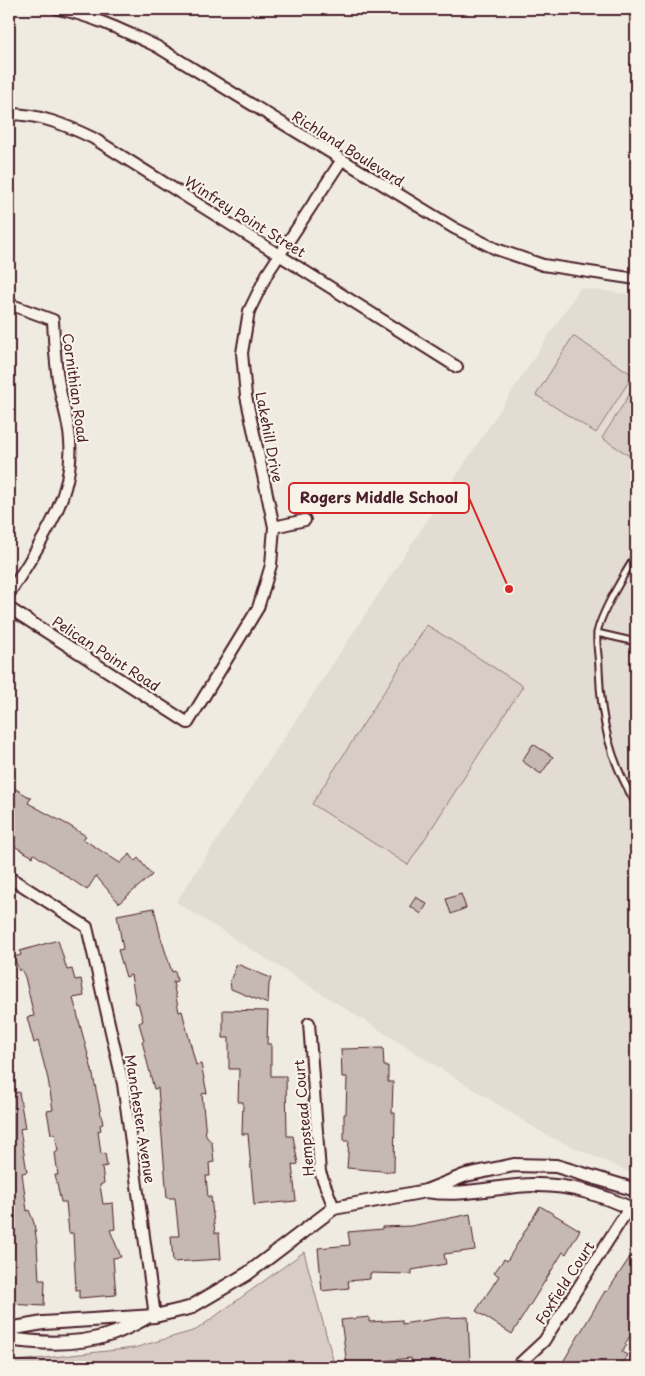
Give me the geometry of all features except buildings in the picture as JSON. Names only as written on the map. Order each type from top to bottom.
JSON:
[{"type":"street","name":"Richland Boulevard","points":[[58,9],[78,13],[113,26],[156,46],[454,228],[496,249],[543,265],[636,279]]},
{"type":"street","name":"Winfrey Point Street","points":[[9,114],[41,117],[93,138],[457,367]]},
{"type":"street","name":"Lakehill Drive","points":[[188,724],[242,638],[258,608],[272,565],[274,527],[246,396],[242,353],[250,311],[267,274],[342,161]]},
{"type":"street","name":"Cornithian Road","points":[[9,304],[52,320],[55,359],[70,441],[69,470],[60,505],[44,536],[9,594]]},
{"type":"street","points":[[274,527],[305,520]]},
{"type":"street","name":"Pelican Point Road","points":[[9,608],[188,724]]},
{"type":"street","name":"Manchester Avenue","points":[[9,878],[87,927],[123,1084],[153,1316]]},
{"type":"street","name":"Hempstead Court","points":[[309,1023],[320,1172],[334,1208]]},
{"type":"street","points":[[9,1328],[153,1316],[189,1308],[247,1274],[334,1208],[426,1191],[466,1174],[514,1165],[556,1166],[608,1180],[636,1190]]},
{"type":"street","points":[[426,1191],[450,1195],[533,1185],[561,1186],[581,1189],[633,1210],[636,1195]]},
{"type":"street","name":"Foxfield Court","points":[[516,1367],[544,1341],[633,1210]]},
{"type":"street","points":[[9,1339],[47,1343],[77,1341],[112,1334],[153,1316]]},
{"type":"lane","points":[[636,555],[621,578],[597,633],[606,738],[624,783],[636,804]]},
{"type":"lane","points":[[597,633],[636,642]]},
{"type":"shaded area","points":[[580,288],[636,295],[636,1175],[546,1135],[176,902]]},
{"type":"shaded area","points":[[573,336],[633,375],[596,433],[536,395]]},
{"type":"shaded area","points":[[636,384],[636,460],[602,438]]},
{"type":"shaded area","points":[[427,625],[523,686],[408,865],[312,804]]},
{"type":"shaded area","points":[[304,1252],[335,1367],[9,1367],[9,1362],[134,1348],[196,1330]]},
{"type":"place","name":"Rogers Middle School","points":[[509,589]]}]
